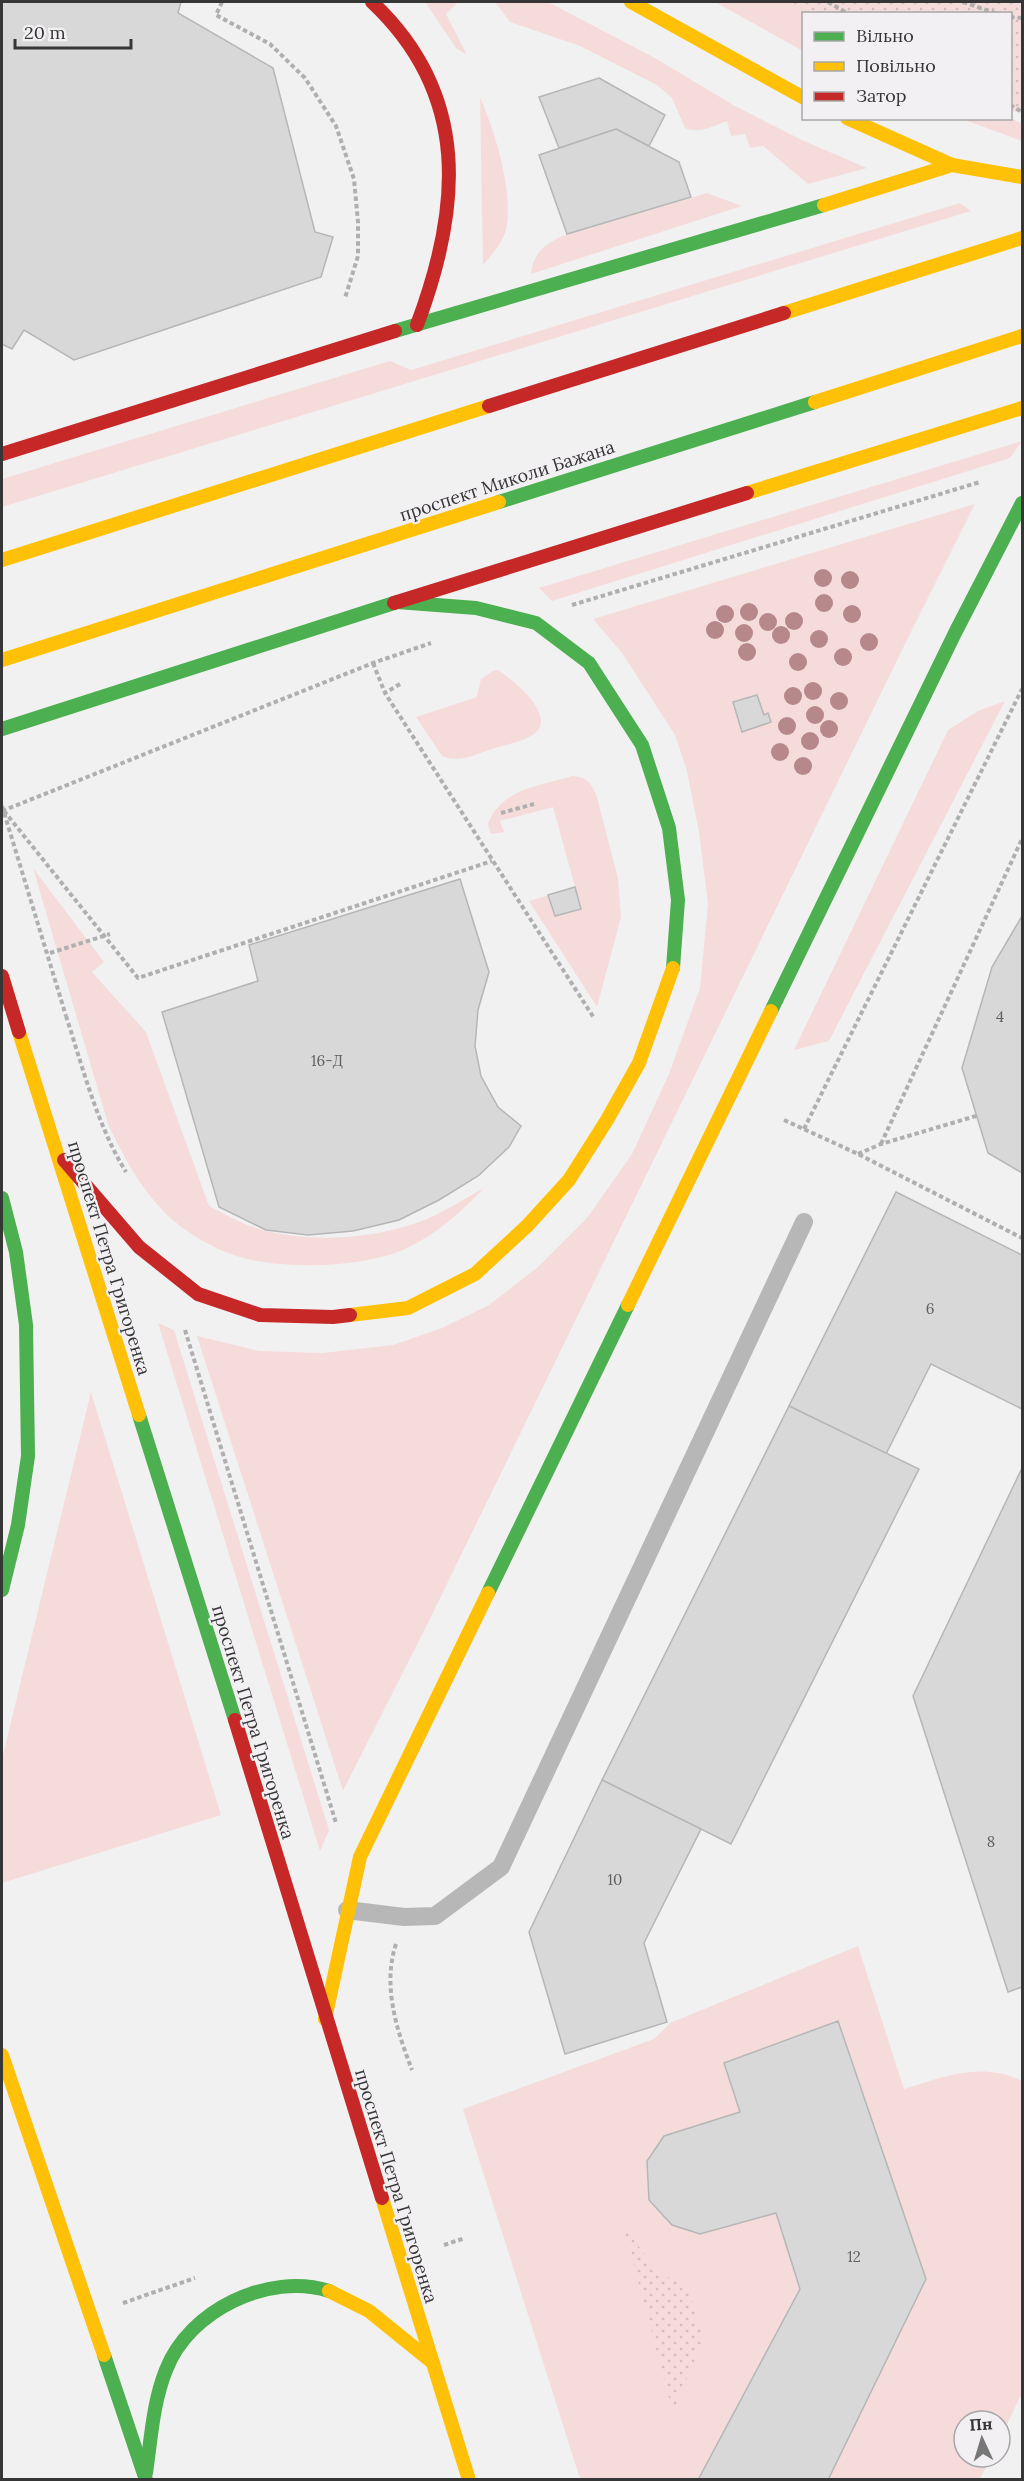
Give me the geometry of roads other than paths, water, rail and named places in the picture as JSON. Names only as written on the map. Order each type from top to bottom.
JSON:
[{"type":"main road","points":[[372,2],[389,17],[426,71],[444,128],[450,186],[442,247],[431,290],[417,325]]},
{"type":"main road","points":[[631,2],[802,97]]},
{"type":"main road","points":[[851,120],[952,165],[1023,177]]},
{"type":"main road","points":[[2,454],[417,325],[952,165]]},
{"type":"main road","points":[[2,560],[1023,237]]},
{"type":"main road","name":"проспект Миколи Бажана","points":[[2,660],[1023,336]]},
{"type":"main road","points":[[2,729],[396,602],[1023,408]]},
{"type":"main road","points":[[325,2019],[360,1857],[955,633],[1023,503]]},
{"type":"main road","points":[[57,1152],[139,1247],[198,1294],[260,1315],[333,1317],[408,1308],[475,1274],[527,1226],[568,1180],[607,1120],[639,1063],[673,967],[678,900],[669,828],[642,745],[589,663],[536,623],[476,608],[396,602]]},
{"type":"main road","name":"проспект Петра Григоренка","points":[[2,975],[107,1317],[162,1484],[325,2019],[469,2480]]},
{"type":"main road","points":[[2,1198],[16,1252],[26,1325],[28,1422],[28,1456],[18,1525],[2,1590]]},
{"type":"main road","points":[[2,2055],[145,2479]]},
{"type":"main road","points":[[145,2479],[154,2413],[166,2368],[179,2345],[198,2327],[223,2307],[249,2294],[291,2287],[326,2290],[363,2307],[432,2362]]},
{"type":"lane","points":[[347,1910],[404,1917],[435,1916],[501,1867],[804,1222]]}]
